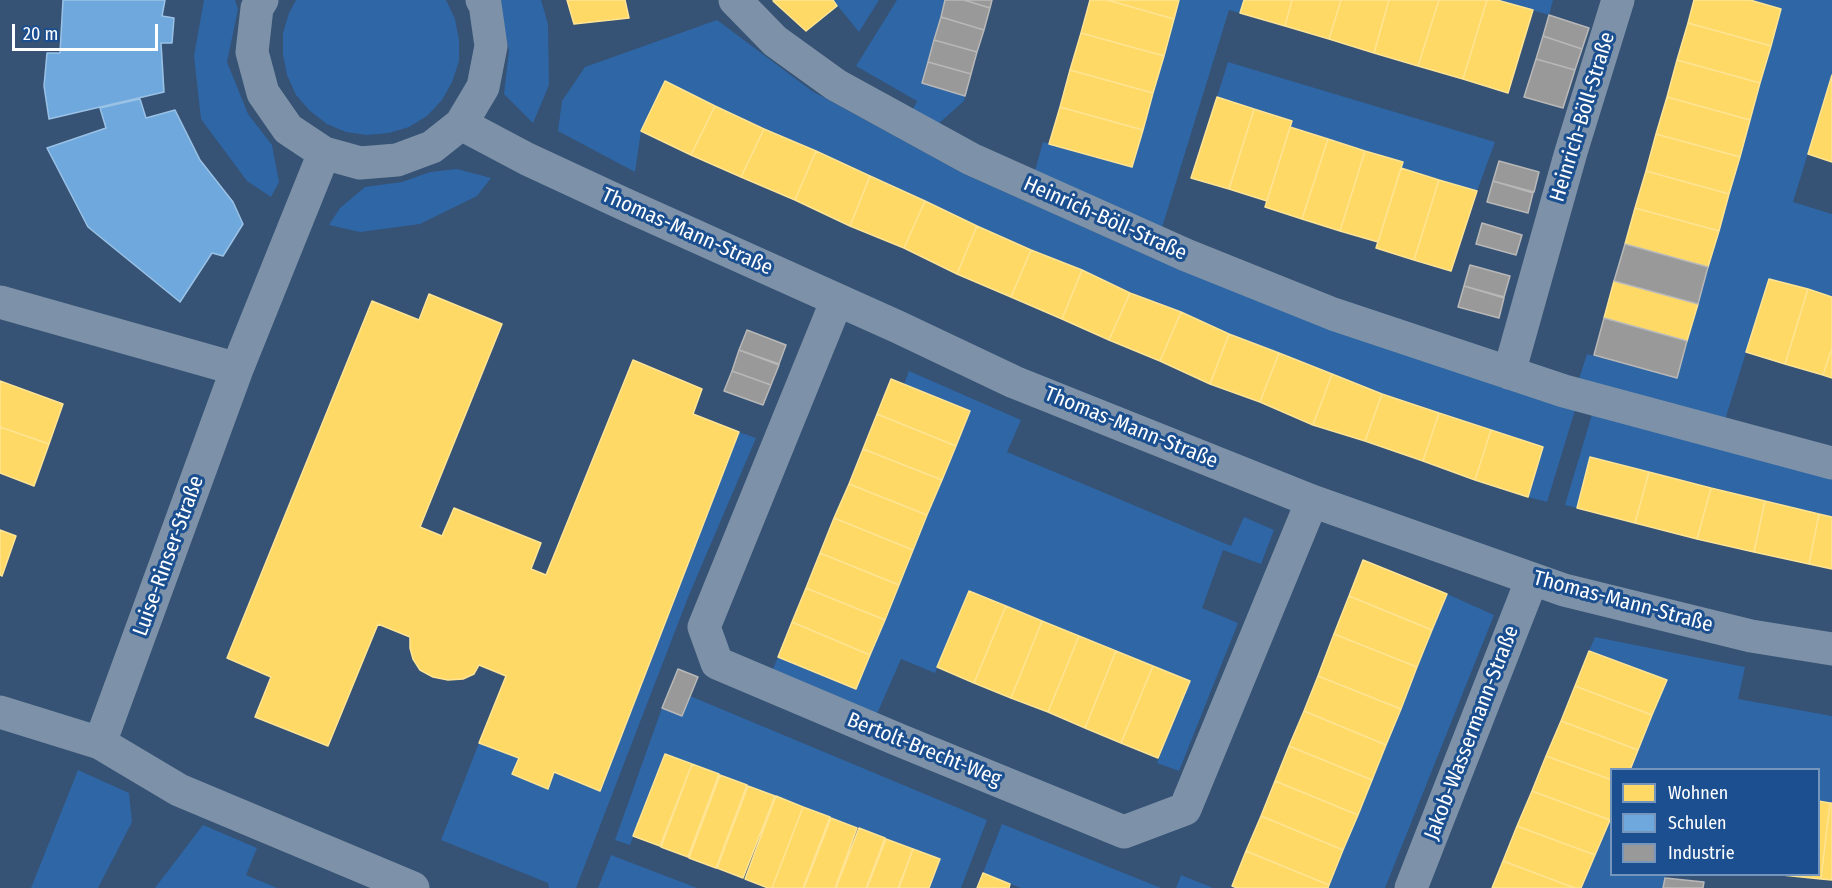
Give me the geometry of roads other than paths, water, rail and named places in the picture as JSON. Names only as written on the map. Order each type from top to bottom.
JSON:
[{"type":"street","points":[[262,0],[257,9],[252,52],[263,93],[288,129],[324,153],[360,163],[398,160],[432,147],[461,124],[483,87],[492,46],[483,0]]},
{"type":"street","name":"Heinrich-Böll-Straße","points":[[735,0],[775,41],[836,85],[981,164],[1186,255],[1333,314],[1509,373],[1589,398],[1832,463]]},
{"type":"street","name":"Heinrich-Böll-Straße","points":[[1509,373],[1571,152],[1618,0]]},
{"type":"street","name":"Thomas-Mann-Straße","points":[[461,124],[527,159],[1014,382],[1312,501],[1564,591],[1750,636],[1832,649]]},
{"type":"street","name":"Luise-Rinser-Straße","points":[[100,743],[237,369],[324,153]]},
{"type":"street","name":"Bertolt-Brecht-Weg","points":[[837,300],[704,627],[717,663],[889,736],[1124,832],[1185,809],[1312,501]]},
{"type":"street","points":[[0,302],[237,369]]},
{"type":"street","name":"Jakob-Wassermann-Straße","points":[[1411,888],[1532,579]]},
{"type":"street","points":[[0,712],[100,743],[179,790],[413,888]]}]
